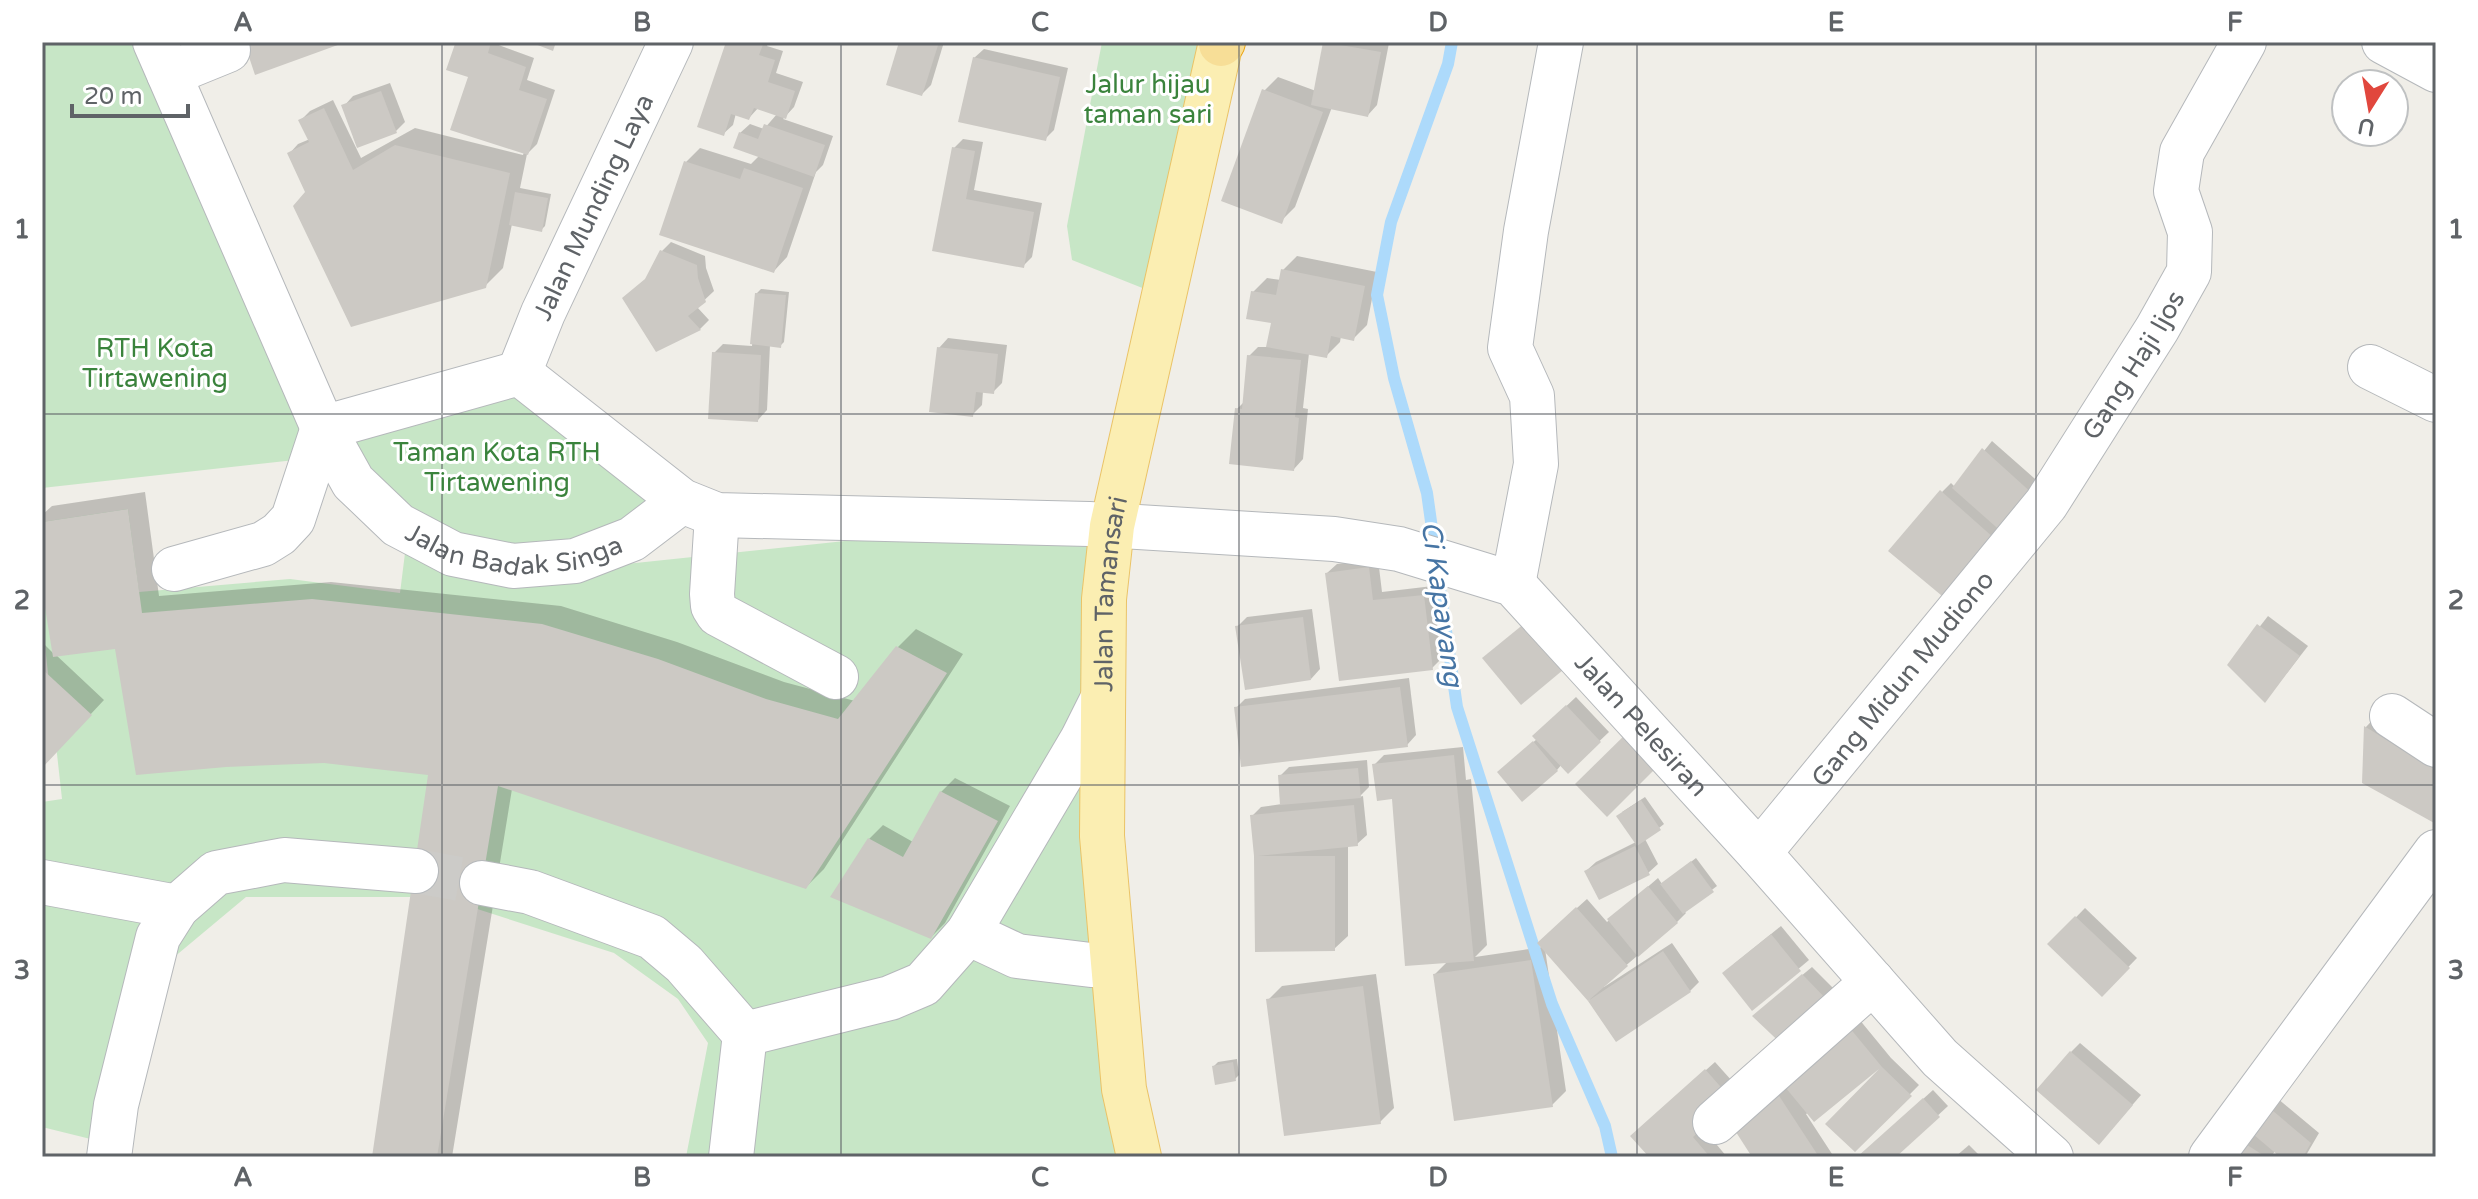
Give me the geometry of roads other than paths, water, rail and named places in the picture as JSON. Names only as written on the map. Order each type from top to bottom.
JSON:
[{"type":"main road","name":"Jalan Tamansari","points":[[1139,1157],[1124,1089],[1102,836],[1104,599],[1112,526],[1222,43]]},
{"type":"street","name":"Jalan Munding Laya","points":[[519,373],[543,313],[671,42]]},
{"type":"street","points":[[1513,584],[1536,464],[1532,396],[1510,348],[1526,231],[1561,42]]},
{"type":"street","name":"Gang Haji Ijos","points":[[2046,504],[2157,329],[2189,272],[2190,232],[2176,191],[2182,152],[2244,42]]},
{"type":"street","points":[[2384,42],[2436,70]]},
{"type":"street","points":[[162,58],[228,50]]},
{"type":"street","name":"Jalan Badak Singa","points":[[162,58],[323,428],[353,482],[398,525],[453,554],[513,566],[575,561],[699,508]]},
{"type":"street","points":[[2370,367],[2436,400]]},
{"type":"street","points":[[174,569],[263,544],[279,534],[293,519],[323,428],[519,373],[699,508],[1112,526]]},
{"type":"street","name":"Gang Midun Mudiono","points":[[1759,853],[2046,504]]},
{"type":"street","points":[[699,508],[713,606],[718,614],[836,677]]},
{"type":"street","name":"Jalan Pelesiran","points":[[1112,526],[1334,539],[1409,552],[1513,584],[1759,853],[1940,1058],[2051,1157]]},
{"type":"street","points":[[745,1034],[901,994],[923,984],[968,933],[1082,740],[1102,700]]},
{"type":"street","points":[[2392,716],[2436,745]]},
{"type":"street","points":[[2211,1157],[2436,852]]},
{"type":"street","points":[[109,1157],[116,1105],[158,937],[177,907],[216,873],[284,860],[416,871]]},
{"type":"street","points":[[42,882],[177,907]]},
{"type":"street","points":[[482,883],[530,892],[652,937],[684,964],[745,1034],[731,1157]]},
{"type":"street","points":[[968,933],[1017,956],[1091,965],[1112,964]]},
{"type":"street","points":[[1715,1122],[1873,982]]},
{"type":"waterway","name":"Ci Kapayang","points":[[1435,550],[1427,493],[1394,378],[1377,295],[1391,222],[1448,64],[1452,42]]},
{"type":"waterway","name":"Ci Kapayang","points":[[1437,568],[1457,707],[1552,1004],[1605,1126],[1612,1157]]},
{"type":"tunnel","points":[[416,871],[482,883]]},
{"type":"park label","name":"Jalur hijau taman sari","points":[[1148,99]]},
{"type":"park label","name":"RTH Kota Tirtawening","points":[[155,363]]},
{"type":"park label","name":"Taman Kota RTH Tirtawening","points":[[497,467]]}]
